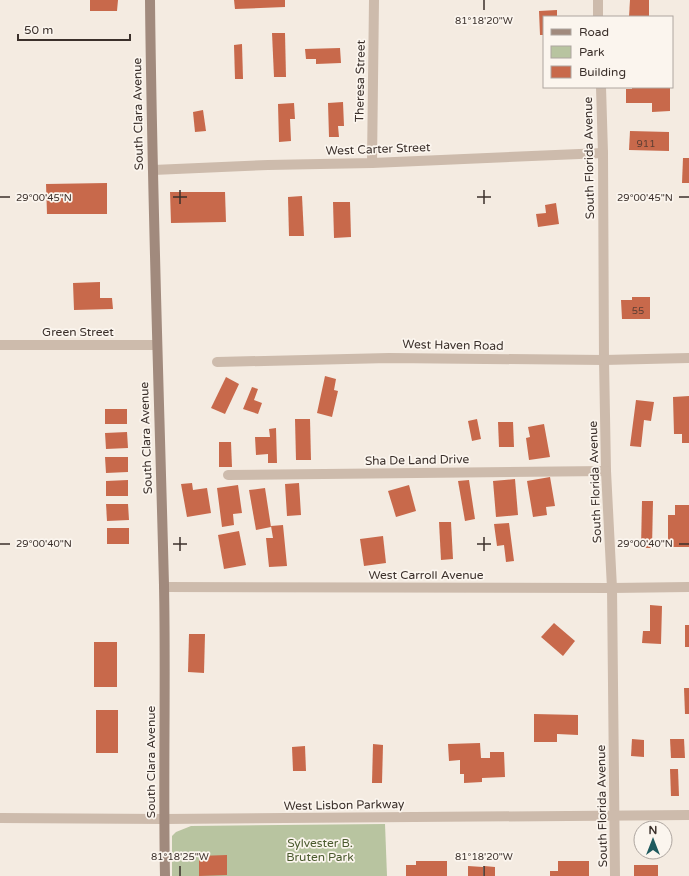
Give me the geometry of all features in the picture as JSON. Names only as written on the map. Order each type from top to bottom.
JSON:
[{"type":"street","name":"South Clara Avenue","points":[[150,0],[156,345],[164,588],[165,876]]},
{"type":"street","name":"Theresa Street","points":[[372,163],[374,0]]},
{"type":"street","points":[[598,0],[598,16]]},
{"type":"street","name":"South Florida Avenue","points":[[601,88],[606,471],[612,588],[615,876]]},
{"type":"street","name":"West Carter Street","points":[[152,170],[268,165],[372,163],[603,153]]},
{"type":"street","name":"Green Street","points":[[0,346],[156,345]]},
{"type":"street","name":"West Haven Road","points":[[216,362],[389,358],[604,360],[689,358]]},
{"type":"street","name":"Sha De Land Drive","points":[[228,475],[606,471]]},
{"type":"street","name":"West Carroll Avenue","points":[[164,588],[689,587]]},
{"type":"street","name":"West Lisbon Parkway","points":[[0,818],[164,819],[689,815]]},
{"type":"green space","name":"Sylvester B. Bruten Park","points":[[385,824],[387,876],[172,876],[172,836],[176,832],[191,826]]},
{"type":"building","points":[[90,0],[118,0],[117,11],[90,11]]},
{"type":"building","points":[[234,0],[285,0],[285,7],[235,9]]},
{"type":"building","points":[[630,0],[649,0],[649,16],[629,16]]},
{"type":"building","points":[[557,10],[557,16],[543,16],[543,35],[540,35],[539,11]]},
{"type":"building","points":[[272,33],[285,33],[286,77],[274,77]]},
{"type":"building","points":[[242,44],[243,79],[235,79],[234,45]]},
{"type":"building","points":[[340,48],[341,63],[316,64],[316,59],[306,59],[305,49]]},
{"type":"building","points":[[670,88],[670,111],[652,112],[652,103],[626,103],[626,89]]},
{"type":"building","points":[[343,102],[344,126],[338,126],[339,137],[329,137],[328,103]]},
{"type":"building","points":[[294,103],[295,119],[290,119],[291,141],[279,142],[278,104]]},
{"type":"building","points":[[203,110],[206,131],[195,132],[193,112]]},
{"type":"building","points":[[630,131],[669,132],[669,151],[629,150]]},
{"type":"building","points":[[683,158],[689,158],[689,183],[682,183]]},
{"type":"building","points":[[107,183],[107,214],[47,214],[46,184]]},
{"type":"building","points":[[170,192],[225,192],[226,222],[171,223]]},
{"type":"building","points":[[302,196],[304,236],[289,236],[288,197]]},
{"type":"building","points":[[333,202],[350,202],[351,237],[334,238]]},
{"type":"building","points":[[556,203],[559,224],[538,227],[536,214],[546,213],[545,205]]},
{"type":"building","points":[[100,282],[100,298],[112,298],[113,309],[74,310],[73,283]]},
{"type":"building","points":[[632,297],[650,297],[650,319],[622,319],[621,300],[632,300]]},
{"type":"building","points":[[325,376],[336,379],[334,390],[338,391],[332,417],[317,413]]},
{"type":"building","points":[[226,377],[239,384],[225,414],[211,408]]},
{"type":"building","points":[[252,387],[258,389],[254,400],[262,403],[258,414],[243,409]]},
{"type":"building","points":[[689,396],[689,443],[682,443],[682,434],[674,434],[673,397]]},
{"type":"building","points":[[636,400],[654,402],[651,421],[644,420],[641,447],[630,446]]},
{"type":"building","points":[[105,409],[127,409],[127,424],[105,424]]},
{"type":"building","points":[[295,419],[310,419],[311,460],[296,460]]},
{"type":"building","points":[[477,419],[481,439],[472,441],[468,421]]},
{"type":"building","points":[[498,422],[513,422],[514,447],[499,447]]},
{"type":"building","points":[[544,424],[550,457],[529,460],[526,438],[530,437],[528,427]]},
{"type":"building","points":[[276,428],[277,463],[268,463],[268,454],[256,455],[255,437],[270,437],[269,429]]},
{"type":"building","points":[[127,432],[128,448],[106,449],[105,433]]},
{"type":"building","points":[[219,442],[231,442],[232,467],[219,467]]},
{"type":"building","points":[[105,457],[128,457],[128,472],[106,473]]},
{"type":"building","points":[[550,477],[555,506],[546,507],[547,515],[533,517],[527,481]]},
{"type":"building","points":[[515,479],[518,515],[496,517],[493,481]]},
{"type":"building","points":[[128,480],[128,496],[106,496],[106,481]]},
{"type":"building","points":[[469,480],[475,519],[465,521],[458,481]]},
{"type":"building","points":[[192,483],[193,490],[207,488],[211,513],[187,517],[181,484]]},
{"type":"building","points":[[299,483],[301,515],[287,516],[285,484]]},
{"type":"building","points":[[238,485],[242,513],[233,514],[234,525],[222,527],[217,488]]},
{"type":"building","points":[[409,485],[416,511],[396,517],[388,491]]},
{"type":"building","points":[[265,488],[271,527],[256,530],[249,490]]},
{"type":"building","points":[[642,501],[653,501],[652,548],[641,548]]},
{"type":"building","points":[[106,504],[128,504],[129,520],[107,521]]},
{"type":"building","points":[[675,505],[689,505],[689,547],[668,547],[668,515],[675,515]]},
{"type":"building","points":[[439,522],[451,522],[453,559],[441,560]]},
{"type":"building","points":[[509,523],[514,561],[506,562],[504,545],[497,546],[494,524]]},
{"type":"building","points":[[283,525],[287,566],[269,567],[266,538],[273,538],[271,526]]},
{"type":"building","points":[[107,528],[129,528],[129,544],[107,544]]},
{"type":"building","points":[[239,531],[246,565],[224,569],[218,535]]},
{"type":"building","points":[[383,536],[386,563],[364,566],[360,539]]},
{"type":"building","points":[[650,605],[662,606],[661,644],[642,643],[643,631],[650,631]]},
{"type":"building","points":[[554,623],[575,641],[563,656],[541,637]]},
{"type":"building","points":[[685,625],[689,625],[689,647],[685,647]]},
{"type":"building","points":[[189,634],[205,634],[204,673],[188,672]]},
{"type":"building","points":[[94,642],[117,642],[117,687],[94,687]]},
{"type":"building","points":[[684,688],[689,688],[689,714],[685,714]]},
{"type":"building","points":[[96,710],[118,710],[118,753],[96,753]]},
{"type":"building","points":[[534,714],[578,715],[578,735],[557,734],[557,742],[534,742]]},
{"type":"building","points":[[632,739],[644,740],[644,757],[631,756]]},
{"type":"building","points":[[670,739],[684,739],[685,758],[671,758]]},
{"type":"building","points":[[480,743],[481,758],[490,758],[490,752],[504,752],[505,777],[482,778],[482,782],[464,783],[464,774],[460,774],[460,760],[449,761],[448,744]]},
{"type":"building","points":[[373,744],[383,745],[382,783],[372,783]]},
{"type":"building","points":[[305,746],[306,771],[293,771],[292,747]]},
{"type":"building","points":[[670,769],[678,769],[679,796],[671,796]]},
{"type":"building","points":[[227,855],[227,875],[199,876],[199,856]]},
{"type":"building","points":[[416,861],[447,861],[447,876],[406,876],[406,865],[416,865]]},
{"type":"building","points":[[558,861],[589,861],[589,876],[550,876],[550,871],[558,871]]},
{"type":"building","points":[[634,865],[658,865],[658,876],[634,876]]},
{"type":"building","points":[[468,866],[483,867],[483,876],[468,876]]},
{"type":"building","points":[[484,866],[495,867],[495,876],[484,876]]}]
